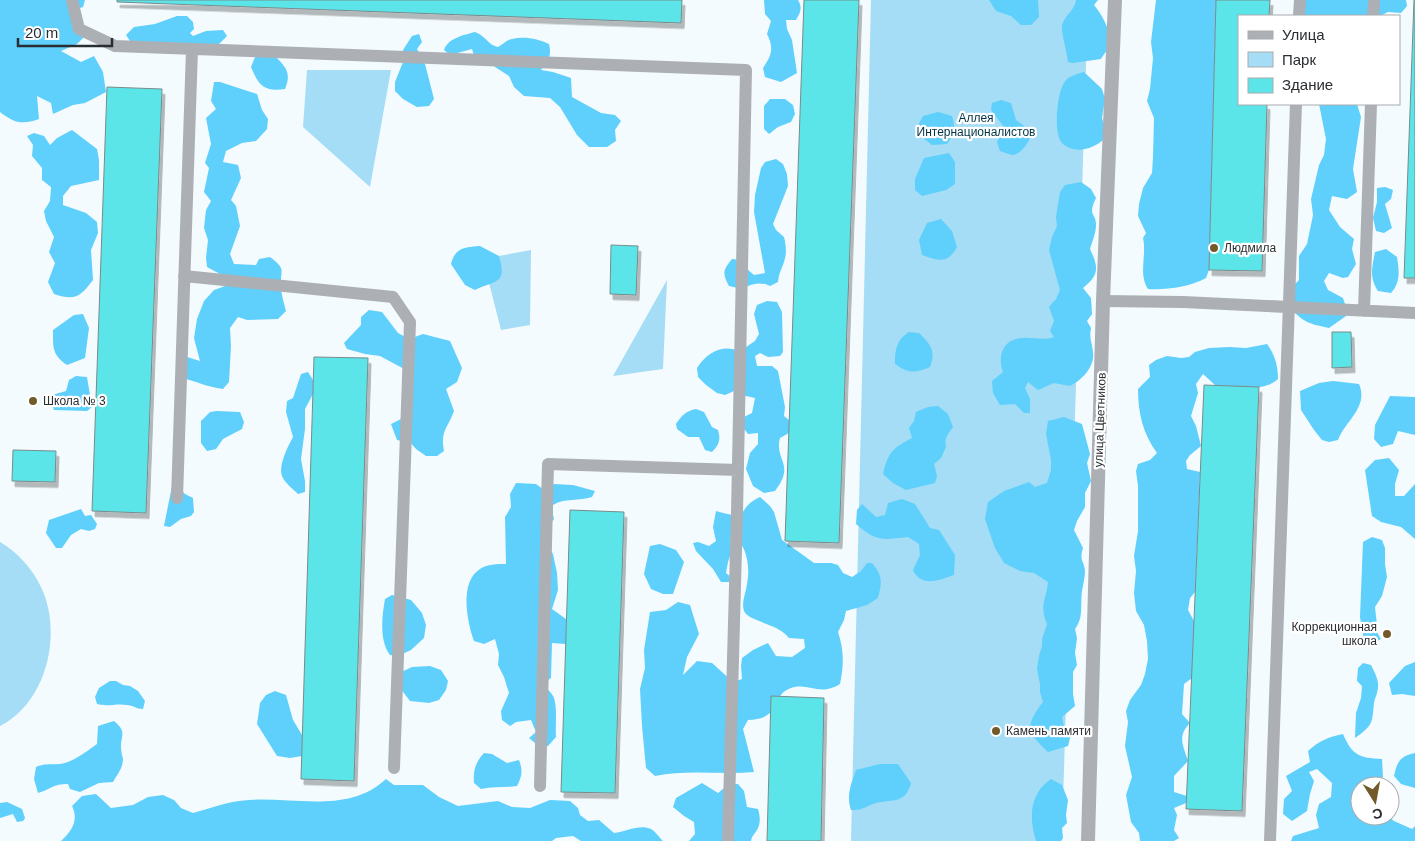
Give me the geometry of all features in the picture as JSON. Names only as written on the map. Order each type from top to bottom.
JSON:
[{"type":"street","name":"улица Цветников","points":[[1088,841],[1103,301],[1115,0]]},
{"type":"lane","points":[[72,0],[79,29],[115,46],[746,70],[728,841]]},
{"type":"lane","points":[[1299,15],[1300,0]]},
{"type":"lane","points":[[1373,15],[1374,2]]},
{"type":"lane","points":[[177,498],[192,49]]},
{"type":"lane","points":[[1270,841],[1296,105]]},
{"type":"lane","points":[[1364,311],[1370,105]]},
{"type":"lane","points":[[184,276],[393,297],[410,322],[394,768]]},
{"type":"lane","points":[[1103,301],[1183,302],[1415,313]]},
{"type":"lane","points":[[540,786],[548,464],[738,470]]},
{"type":"green space","name":"Аллея Интернационалистов","points":[[871,0],[1088,0],[1062,833],[1036,841],[851,841]]},
{"type":"green space","points":[[307,70],[391,70],[370,187],[303,127]]},
{"type":"green space","points":[[531,250],[530,325],[501,330],[483,259]]},
{"type":"green space","points":[[667,280],[663,369],[613,376]]},
{"type":"green space","points":[[0,542],[24,561],[41,587],[47,605],[50,645],[46,665],[39,684],[29,701],[16,715],[0,726]]},
{"type":"shaded area","points":[[0,0],[85,0],[83,7],[74,10],[88,33],[77,44],[61,51],[81,62],[94,56],[103,72],[106,92],[85,103],[73,105],[53,114],[51,103],[37,96],[39,119],[28,122],[14,121],[0,112]]},
{"type":"shaded area","points":[[764,0],[798,0],[801,8],[796,20],[786,20],[787,29],[792,40],[797,73],[781,82],[765,77],[763,68],[770,55],[771,47],[767,34],[771,21],[765,14]]},
{"type":"shaded area","points":[[989,0],[1038,0],[1039,17],[1031,25],[1021,25],[1011,16],[996,11]]},
{"type":"shaded area","points":[[1076,0],[1098,0],[1094,5],[1106,24],[1110,40],[1101,59],[1068,62],[1062,25],[1074,7]]},
{"type":"shaded area","points":[[1156,0],[1216,0],[1209,270],[1206,278],[1193,284],[1148,289],[1143,271],[1143,238],[1146,233],[1138,216],[1143,188],[1152,173],[1154,118],[1147,101],[1153,58],[1151,42]]},
{"type":"shaded area","points":[[1300,0],[1406,0],[1407,6],[1401,13],[1388,12],[1382,15],[1299,15]]},
{"type":"shaded area","points":[[177,16],[187,16],[193,22],[194,29],[190,33],[193,36],[206,31],[223,30],[227,36],[213,50],[134,47],[126,35],[134,27],[155,24]]},
{"type":"shaded area","points":[[475,32],[498,47],[517,38],[536,39],[549,44],[549,58],[541,70],[571,78],[572,97],[601,113],[615,115],[621,121],[615,130],[616,141],[607,147],[589,147],[577,135],[560,107],[550,98],[524,96],[514,87],[509,76],[492,65],[475,59],[472,49],[450,55],[444,50],[453,40]]},
{"type":"shaded area","points":[[419,34],[422,42],[417,49],[425,64],[434,99],[429,106],[417,107],[403,99],[395,91],[395,82],[405,57],[403,50],[412,36]]},
{"type":"shaded area","points":[[271,52],[286,68],[288,77],[285,89],[272,90],[263,86],[251,67],[255,57]]},
{"type":"shaded area","points":[[1084,72],[1102,89],[1105,99],[1102,118],[1104,139],[1095,146],[1078,150],[1067,147],[1059,138],[1057,113],[1059,95],[1064,83],[1070,77]]},
{"type":"shaded area","points":[[214,82],[220,82],[257,94],[262,110],[268,119],[267,129],[256,141],[242,143],[226,151],[223,162],[238,165],[241,178],[231,200],[236,206],[240,226],[230,254],[234,264],[256,265],[259,259],[270,257],[281,267],[281,289],[286,311],[278,319],[247,320],[238,317],[230,328],[229,382],[223,389],[181,378],[187,357],[200,361],[194,338],[197,319],[204,301],[214,290],[228,285],[220,274],[207,267],[206,258],[208,240],[204,228],[206,210],[211,201],[204,192],[209,168],[205,163],[211,144],[206,118],[216,109],[211,101]]},
{"type":"shaded area","points":[[770,99],[785,99],[793,105],[795,114],[791,122],[778,127],[769,134],[764,129],[764,106]]},
{"type":"shaded area","points":[[1001,100],[1011,103],[1016,120],[1032,132],[1030,139],[1019,153],[1012,155],[1000,151],[997,142],[1004,127],[991,110],[992,103]]},
{"type":"shaded area","points":[[1319,105],[1357,105],[1361,117],[1353,169],[1357,192],[1347,199],[1332,196],[1329,210],[1340,227],[1354,239],[1352,249],[1356,264],[1348,277],[1343,278],[1329,273],[1324,281],[1328,290],[1343,298],[1347,310],[1346,316],[1329,328],[1307,322],[1290,307],[1290,289],[1299,280],[1299,256],[1307,244],[1313,215],[1311,199],[1319,165],[1324,155],[1326,139]]},
{"type":"shaded area","points":[[938,112],[952,116],[954,131],[947,144],[932,145],[917,133],[917,127],[923,116]]},
{"type":"shaded area","points":[[72,130],[97,149],[99,180],[71,186],[63,196],[63,205],[86,213],[97,222],[98,233],[91,250],[93,280],[80,294],[67,297],[54,294],[48,282],[55,263],[49,252],[54,237],[46,221],[44,211],[50,201],[51,187],[42,180],[42,168],[32,156],[33,145],[27,136],[34,133],[44,136],[50,145],[57,138]]},
{"type":"shaded area","points":[[949,153],[955,162],[955,184],[946,190],[922,196],[915,190],[915,179],[924,158]]},
{"type":"shaded area","points":[[776,159],[783,164],[787,174],[788,186],[773,224],[776,230],[784,237],[786,246],[785,259],[778,282],[770,286],[755,284],[742,289],[729,286],[724,272],[732,259],[742,260],[747,269],[754,275],[765,273],[754,212],[755,195],[761,168],[765,162]]},
{"type":"shaded area","points":[[1081,182],[1091,189],[1096,198],[1092,211],[1096,221],[1096,228],[1090,249],[1095,261],[1096,271],[1092,279],[1083,288],[1091,298],[1092,314],[1087,321],[1091,328],[1092,363],[1083,377],[1070,386],[1054,383],[1038,390],[1028,382],[1025,388],[1030,399],[1030,413],[1024,413],[1015,404],[1000,405],[993,393],[992,381],[1003,372],[1001,354],[1010,341],[1022,338],[1046,339],[1054,337],[1050,331],[1054,321],[1049,307],[1056,299],[1060,290],[1049,250],[1057,226],[1056,217],[1060,192],[1065,185]]},
{"type":"shaded area","points":[[1385,187],[1393,190],[1391,199],[1385,204],[1392,228],[1384,233],[1376,231],[1373,218],[1377,202],[1377,188]]},
{"type":"shaded area","points":[[941,219],[952,231],[957,247],[946,259],[938,260],[922,255],[919,240],[927,223]]},
{"type":"shaded area","points":[[480,246],[499,256],[502,272],[498,280],[475,290],[465,285],[451,264],[458,251]]},
{"type":"shaded area","points":[[1386,249],[1397,257],[1398,280],[1391,293],[1378,291],[1372,277],[1375,252]]},
{"type":"shaded area","points":[[767,301],[777,302],[782,312],[783,352],[780,356],[768,357],[760,353],[755,356],[757,366],[772,366],[778,371],[785,407],[784,416],[789,420],[789,433],[780,438],[779,445],[784,468],[781,482],[775,491],[764,493],[753,486],[746,469],[750,453],[758,444],[758,433],[748,434],[742,426],[742,418],[752,413],[755,398],[734,391],[725,395],[717,393],[698,377],[697,368],[701,362],[716,351],[728,348],[740,351],[755,341],[759,334],[754,314],[757,305]]},
{"type":"shaded area","points":[[369,310],[382,312],[398,333],[409,339],[423,334],[450,341],[462,368],[457,382],[446,389],[454,411],[444,434],[444,451],[437,456],[426,456],[409,441],[397,440],[391,424],[401,419],[408,371],[380,356],[347,349],[344,343],[361,325],[361,317]]},
{"type":"shaded area","points":[[83,314],[89,328],[85,358],[67,365],[58,357],[54,350],[53,330],[74,315]]},
{"type":"shaded area","points":[[909,332],[919,333],[931,348],[932,361],[930,367],[908,371],[895,364],[897,346],[901,339]]},
{"type":"shaded area","points":[[1267,344],[1274,356],[1277,370],[1278,379],[1272,383],[1248,388],[1215,385],[1203,374],[1196,384],[1198,393],[1191,416],[1196,426],[1201,446],[1186,461],[1187,469],[1200,472],[1195,592],[1190,598],[1188,610],[1194,621],[1192,678],[1184,684],[1182,714],[1190,723],[1182,737],[1188,761],[1174,776],[1174,792],[1187,796],[1186,803],[1174,808],[1177,815],[1174,830],[1179,838],[1174,841],[1140,841],[1139,833],[1131,822],[1126,795],[1132,777],[1125,746],[1128,722],[1126,711],[1130,700],[1141,685],[1148,659],[1144,625],[1136,611],[1134,593],[1136,571],[1134,556],[1138,531],[1136,471],[1138,464],[1150,460],[1157,453],[1142,423],[1138,389],[1150,377],[1149,365],[1167,356],[1181,358],[1189,357],[1195,352],[1209,348],[1246,348]]},
{"type":"shaded area","points":[[308,372],[313,380],[313,394],[305,409],[305,429],[301,459],[305,492],[298,494],[283,478],[281,467],[293,437],[286,412],[287,401],[293,398],[301,374]]},
{"type":"shaded area","points":[[76,376],[87,377],[92,407],[87,411],[54,410],[51,403],[52,395],[66,391],[69,380]]},
{"type":"shaded area","points":[[1333,381],[1359,384],[1361,400],[1355,414],[1338,440],[1329,442],[1322,440],[1301,410],[1300,391],[1319,383]]},
{"type":"shaded area","points":[[1390,396],[1415,397],[1415,435],[1398,431],[1393,444],[1381,447],[1374,439],[1375,425]]},
{"type":"shaded area","points":[[938,406],[948,414],[953,427],[947,436],[946,447],[941,458],[934,464],[937,476],[935,483],[906,490],[893,483],[883,474],[887,460],[896,448],[912,438],[909,428],[914,421],[916,412],[928,407]]},
{"type":"shaded area","points":[[696,409],[704,412],[712,427],[718,430],[719,442],[712,452],[705,450],[699,437],[688,437],[677,429],[676,424],[682,416]]},
{"type":"shaded area","points":[[210,412],[240,412],[244,422],[242,429],[223,439],[216,449],[207,451],[201,443],[201,421]]},
{"type":"shaded area","points":[[1064,417],[1082,424],[1090,454],[1087,463],[1091,481],[1085,493],[1085,507],[1074,530],[1083,548],[1082,558],[1085,571],[1081,616],[1075,629],[1077,665],[1073,672],[1073,694],[1075,706],[1062,717],[1064,727],[1071,734],[1068,746],[1048,752],[1032,734],[1030,729],[1033,718],[1043,702],[1037,669],[1042,639],[1047,624],[1043,607],[1048,582],[1034,573],[1020,571],[1004,563],[995,548],[985,519],[988,502],[1004,491],[1029,482],[1035,487],[1047,483],[1051,470],[1046,434],[1048,421]]},
{"type":"shaded area","points":[[1389,458],[1399,470],[1395,484],[1395,496],[1404,496],[1415,484],[1415,539],[1401,527],[1381,522],[1372,516],[1365,470],[1375,460]]},
{"type":"shaded area","points":[[516,483],[536,484],[547,492],[554,484],[573,485],[595,491],[592,497],[562,501],[553,505],[554,519],[546,530],[546,543],[553,554],[557,573],[558,590],[552,609],[566,619],[566,644],[552,643],[551,678],[542,684],[555,700],[556,737],[548,746],[541,748],[529,738],[536,732],[531,720],[516,722],[510,726],[502,720],[501,711],[509,693],[498,665],[499,654],[495,639],[484,644],[474,641],[467,613],[467,592],[473,575],[486,566],[506,564],[505,517],[511,507],[510,494]]},
{"type":"shaded area","points":[[172,486],[178,486],[185,494],[193,498],[194,512],[191,516],[181,519],[170,527],[164,526]]},
{"type":"shaded area","points":[[760,497],[774,512],[782,540],[814,563],[838,565],[843,573],[852,577],[861,571],[867,563],[872,563],[881,579],[878,598],[867,605],[846,611],[838,632],[843,658],[840,684],[826,689],[791,688],[780,696],[767,716],[748,720],[743,729],[754,772],[692,772],[655,776],[646,768],[640,689],[645,668],[644,650],[650,612],[666,610],[678,602],[690,605],[699,634],[687,657],[683,675],[697,661],[712,663],[733,682],[742,679],[742,658],[753,650],[768,643],[776,656],[792,657],[805,648],[804,639],[789,638],[778,629],[752,618],[744,611],[743,604],[748,578],[748,566],[746,553],[736,538],[730,540],[733,548],[726,573],[732,578],[730,582],[721,582],[713,569],[696,551],[693,543],[698,542],[709,546],[716,541],[713,527],[716,511],[735,515],[740,514],[752,501]]},
{"type":"shaded area","points":[[902,499],[915,504],[930,528],[939,530],[955,555],[954,575],[931,581],[921,579],[916,576],[913,570],[920,555],[919,544],[908,537],[886,539],[875,537],[856,524],[857,510],[862,504],[876,517],[885,515],[888,503]]},
{"type":"shaded area","points":[[81,509],[85,516],[91,515],[97,524],[95,529],[89,531],[81,529],[71,535],[62,548],[56,548],[46,533],[49,520]]},
{"type":"shaded area","points":[[1372,537],[1382,540],[1385,548],[1387,577],[1382,596],[1375,607],[1378,634],[1381,639],[1371,645],[1364,640],[1360,617],[1363,542]]},
{"type":"shaded area","points":[[660,544],[676,550],[684,562],[673,594],[663,594],[651,589],[644,574],[650,546]]},
{"type":"shaded area","points":[[392,595],[411,600],[422,613],[426,625],[424,638],[411,650],[398,656],[390,655],[383,636],[382,620],[385,599]]},
{"type":"shaded area","points":[[1415,662],[1415,696],[1392,695],[1389,683],[1405,666]]},
{"type":"shaded area","points":[[1363,663],[1371,665],[1377,679],[1378,689],[1370,724],[1355,738],[1356,713],[1361,698],[1362,686],[1357,681],[1358,668]]},
{"type":"shaded area","points":[[430,666],[441,670],[448,681],[446,690],[439,700],[429,703],[410,701],[397,684],[397,674],[412,667]]},
{"type":"shaded area","points":[[110,681],[130,686],[138,691],[145,701],[143,709],[129,705],[97,704],[95,697],[99,688]]},
{"type":"shaded area","points":[[275,691],[286,695],[293,720],[302,735],[302,756],[290,758],[277,756],[257,724],[260,703],[266,695]]},
{"type":"shaded area","points":[[114,721],[122,731],[121,749],[123,762],[113,782],[99,783],[80,792],[70,789],[68,784],[63,784],[38,793],[34,779],[36,767],[65,763],[79,756],[97,744],[98,726]]},
{"type":"shaded area","points":[[1343,734],[1350,747],[1357,754],[1367,758],[1382,759],[1383,776],[1350,776],[1350,826],[1400,826],[1400,824],[1412,829],[1415,826],[1415,841],[1291,841],[1293,836],[1319,828],[1316,815],[1319,804],[1331,797],[1332,783],[1317,769],[1309,772],[1314,781],[1307,811],[1292,821],[1283,814],[1284,799],[1292,791],[1286,776],[1310,762],[1308,751],[1328,738]]},
{"type":"shaded area","points":[[484,753],[492,754],[507,763],[519,760],[521,773],[517,786],[481,789],[474,783],[475,767]]},
{"type":"shaded area","points":[[1415,753],[1415,788],[1401,784],[1400,776],[1394,776],[1400,760]]},
{"type":"shaded area","points":[[880,764],[898,764],[911,783],[905,795],[896,800],[879,802],[861,809],[851,810],[849,795],[856,770]]},
{"type":"shaded area","points":[[386,779],[394,785],[423,785],[439,797],[458,806],[498,801],[512,807],[530,808],[550,800],[570,801],[578,808],[580,815],[588,821],[599,820],[614,833],[646,828],[653,830],[663,841],[581,841],[573,836],[556,838],[552,841],[61,841],[73,825],[75,816],[72,806],[82,796],[96,794],[111,808],[133,805],[148,797],[163,795],[174,800],[181,808],[193,813],[241,801],[320,802],[338,800],[355,797],[371,790]]},
{"type":"shaded area","points":[[1051,779],[1062,785],[1068,800],[1067,823],[1062,828],[1063,838],[1061,841],[1036,841],[1032,824],[1033,807],[1038,792]]},
{"type":"shaded area","points":[[702,783],[718,793],[729,784],[738,784],[744,791],[747,807],[758,809],[760,819],[751,841],[689,841],[695,834],[694,822],[673,807],[676,798]]},
{"type":"shaded area","points":[[7,802],[22,809],[25,818],[23,821],[17,822],[13,814],[0,818],[0,803]]},
{"type":"building","points":[[117,0],[682,0],[681,23],[117,2]]},
{"type":"building","points":[[804,0],[859,0],[839,543],[785,541]]},
{"type":"building","points":[[1216,0],[1270,0],[1269,15],[1238,15],[1238,105],[1267,105],[1262,271],[1209,270]]},
{"type":"building","points":[[1414,0],[1415,278],[1404,278]]},
{"type":"building","points":[[107,87],[162,89],[146,513],[92,511]]},
{"type":"building","points":[[611,245],[638,246],[636,295],[610,294]]},
{"type":"building","points":[[1332,332],[1351,332],[1352,367],[1332,368]]},
{"type":"building","points":[[314,357],[368,358],[354,781],[301,779]]},
{"type":"building","points":[[1204,385],[1259,387],[1242,811],[1186,809]]},
{"type":"building","points":[[13,450],[56,451],[55,482],[12,481]]},
{"type":"building","points":[[570,510],[624,512],[615,793],[561,792]]},
{"type":"building","points":[[771,696],[824,698],[821,841],[767,841]]},
{"type":"place","name":"Людмила","points":[[1214,248]]},
{"type":"place","name":"Школа № 3","points":[[33,401]]},
{"type":"place","name":"Коррекционная школа","points":[[1387,634]]},
{"type":"place","name":"Камень памяти","points":[[996,731]]}]
